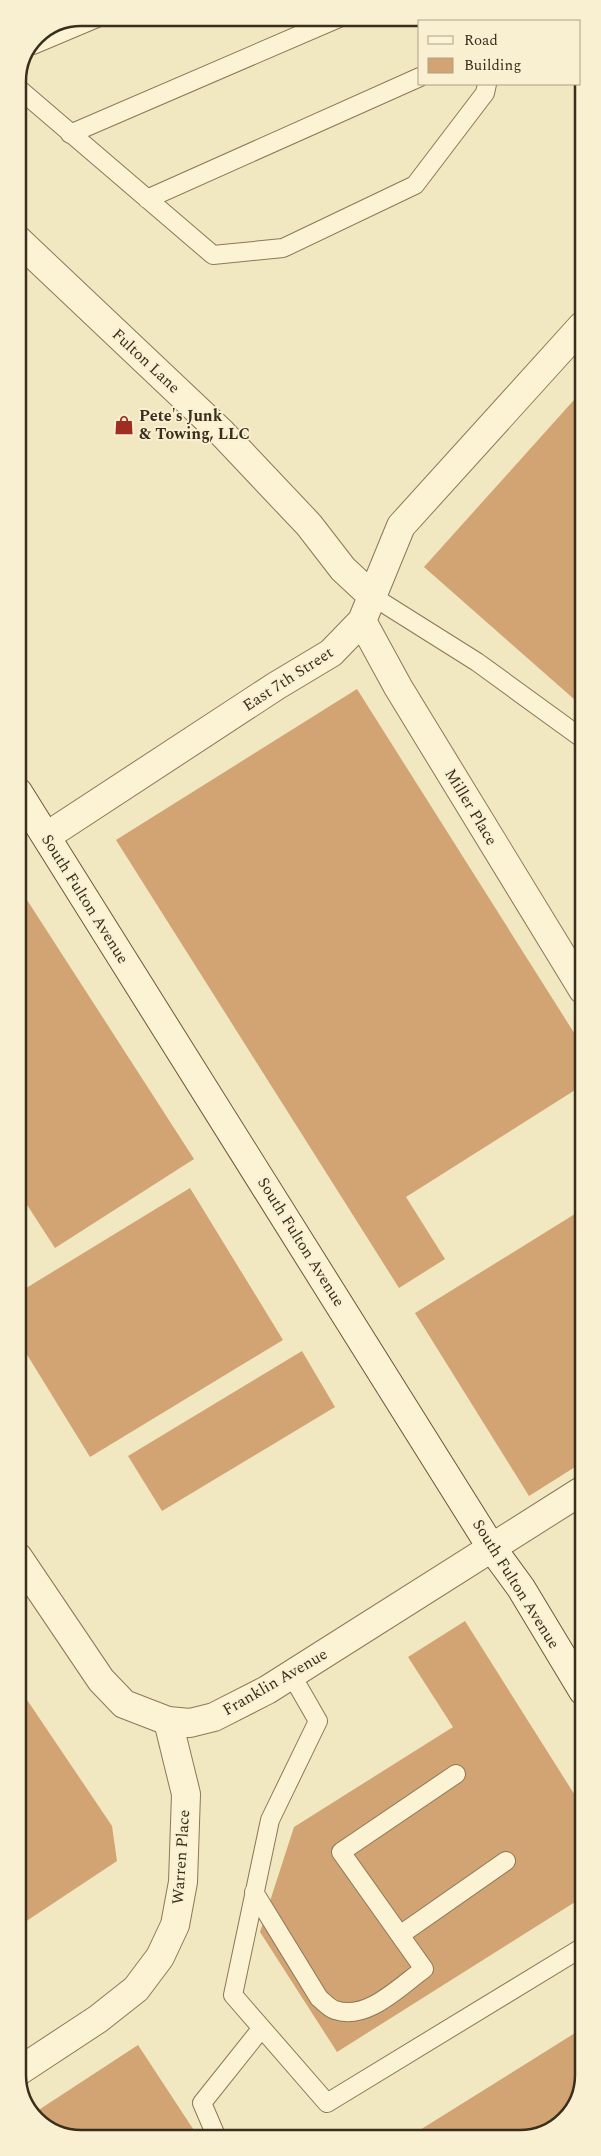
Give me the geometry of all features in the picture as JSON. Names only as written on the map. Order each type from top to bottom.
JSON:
[{"type":"street","name":"Fulton Lane","points":[[26,248],[222,433],[309,525],[343,569],[372,596]]},
{"type":"street","name":"East 7th Street","points":[[47,836],[276,686],[331,653],[362,621],[401,526],[575,334]]},
{"type":"street","name":"Miller Place","points":[[362,621],[398,687],[575,977]]},
{"type":"street","name":"South Fulton Avenue","points":[[26,804],[491,1547],[521,1588],[575,1679]]},
{"type":"street","name":"Franklin Avenue","points":[[26,1569],[100,1680],[124,1704],[168,1721],[190,1723],[214,1717],[267,1690],[575,1495]]},
{"type":"street","name":"Warren Place","points":[[26,2066],[98,2019],[136,1989],[160,1957],[175,1924],[183,1882],[186,1794],[168,1721]]},
{"type":"lane","points":[[45,40],[77,26]]},
{"type":"lane","points":[[70,134],[315,26]]},
{"type":"lane","points":[[147,199],[418,78]]},
{"type":"lane","points":[[26,95],[212,255],[283,248],[415,185],[485,93],[487,85]]},
{"type":"lane","points":[[372,596],[477,662],[575,733]]},
{"type":"lane","points":[[292,1674],[318,1721],[270,1820],[232,1995],[327,2103],[575,1952]]},
{"type":"lane","points":[[254,1892],[319,1998],[333,2009],[348,2012],[370,2008],[424,1969],[341,1852],[456,1774]]},
{"type":"lane","points":[[400,1935],[506,1861]]},
{"type":"lane","points":[[214,2130],[202,2103],[261,2029]]},
{"type":"building","points":[[575,399],[575,700],[424,567]]},
{"type":"building","points":[[357,689],[575,1034],[575,1090],[406,1197],[445,1259],[399,1288],[116,840]]},
{"type":"building","points":[[26,898],[194,1159],[55,1248],[26,1203]]},
{"type":"building","points":[[190,1188],[283,1340],[90,1457],[26,1353],[26,1288]]},
{"type":"building","points":[[575,1214],[575,1467],[529,1496],[415,1313]]},
{"type":"building","points":[[302,1351],[335,1407],[162,1511],[128,1456]]},
{"type":"building","points":[[465,1621],[575,1795],[575,1902],[337,2052],[260,1932],[294,1827],[453,1727],[408,1657]]},
{"type":"building","points":[[26,1698],[112,1826],[117,1861],[26,1921]]},
{"type":"building","points":[[575,2033],[575,2075],[572,2093],[563,2108],[547,2122],[538,2127],[520,2130],[420,2130]]},
{"type":"building","points":[[138,2045],[194,2130],[78,2130],[60,2126],[45,2116],[39,2110]]},
{"type":"place","name":"Pete's Junk & Towing, LLC","points":[[124,425]]}]
